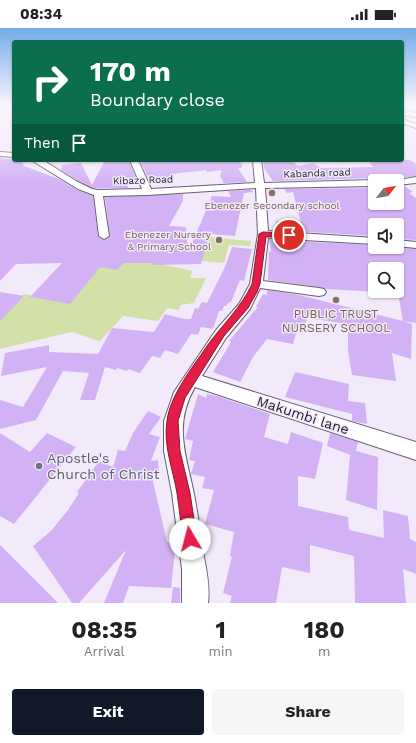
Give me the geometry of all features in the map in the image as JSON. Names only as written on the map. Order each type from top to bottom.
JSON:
[{"type":"street","points":[[0,154],[12,155]]},
{"type":"street","name":"Kibazo Road","points":[[39,162],[52,168],[77,186],[91,192],[98,193],[148,192],[228,186],[260,186]]},
{"type":"street","points":[[135,162],[148,192]]},
{"type":"street","points":[[194,603],[196,596],[194,569],[183,493],[174,451],[172,421],[180,397],[191,379],[221,334],[245,306],[256,284],[263,234],[257,162]]},
{"type":"street","points":[[404,181],[416,180]]},
{"type":"street","name":"Kabanda road","points":[[260,186],[368,182]]},
{"type":"street","points":[[98,193],[104,236]]},
{"type":"street","points":[[263,234],[368,241]]},
{"type":"street","points":[[404,244],[416,245]]},
{"type":"street","points":[[256,284],[319,292]]},
{"type":"street","name":"Makumbi lane","points":[[191,379],[416,450]]},
{"type":"green space","points":[[208,237],[251,241],[250,246],[229,245],[224,263],[200,261]]},
{"type":"green space","points":[[103,251],[192,271],[190,278],[206,278],[194,303],[181,305],[178,310],[167,308],[158,321],[123,316],[100,341],[71,332],[0,349],[0,315],[24,294],[35,296]]},
{"type":"building","points":[[0,158],[12,159],[12,162],[22,162],[24,166],[59,179],[77,190],[93,196],[98,236],[103,240],[110,236],[105,197],[183,194],[183,201],[169,226],[186,227],[188,253],[212,196],[231,197],[228,191],[251,190],[253,192],[244,193],[235,236],[210,234],[201,264],[153,265],[153,263],[124,263],[117,270],[100,267],[70,304],[30,297],[62,263],[16,264],[0,281]]},
{"type":"building","points":[[404,160],[410,160],[416,164],[416,176],[404,178],[404,174],[368,174],[368,178],[273,181],[264,168],[263,162],[293,162],[298,166],[313,163],[321,168],[373,167],[369,162],[404,162]]},
{"type":"building","points":[[104,162],[130,162],[137,182],[127,183],[128,188],[92,188],[61,170],[62,165],[81,163],[92,185]]},
{"type":"building","points":[[141,162],[241,162],[242,168],[238,168],[247,182],[224,183],[220,176],[222,170],[207,172],[206,170],[172,174],[175,177],[149,180]]},
{"type":"building","points":[[404,186],[413,192],[409,193],[416,198],[416,240],[404,239],[404,218],[368,218],[368,236],[277,230],[276,221],[301,223],[293,192],[287,193],[284,189],[368,188],[368,210],[404,210]]},
{"type":"building","points":[[269,240],[368,245],[368,254],[404,254],[404,248],[416,249],[416,323],[403,321],[399,298],[404,298],[404,262],[368,262],[368,291],[326,289],[268,280],[269,251],[271,252]]},
{"type":"building","points":[[232,247],[252,249],[244,281],[240,280],[231,302],[224,306],[222,311],[219,311],[213,329],[201,327],[198,335],[191,334],[178,354],[165,350],[160,358],[152,356],[140,373],[128,369],[127,371],[105,367],[95,400],[80,400],[89,373],[63,371],[36,420],[0,429],[0,400],[23,407],[47,367],[1,376],[5,353],[49,345],[49,352],[98,354],[112,328],[154,332],[165,314],[184,319],[191,319],[195,308],[198,309],[202,302],[207,303],[225,267]]},
{"type":"building","points":[[267,290],[299,295],[412,324],[411,359],[392,353],[396,381],[352,375],[348,351],[348,324],[307,318],[304,328],[298,327],[293,344],[267,339],[253,357],[240,382],[213,372],[231,342],[229,341],[258,307],[256,307],[263,294],[267,295]]},
{"type":"building","points":[[0,292],[24,296],[0,321]]},
{"type":"building","points":[[295,372],[349,384],[348,401],[365,403],[367,424],[352,421],[352,414],[285,397]]},
{"type":"building","points":[[198,394],[206,398],[207,394],[217,396],[270,414],[264,437],[288,444],[291,432],[323,443],[315,479],[298,476],[298,506],[348,517],[349,530],[384,538],[383,510],[408,516],[410,539],[416,542],[416,574],[403,569],[406,603],[355,603],[354,556],[310,545],[310,573],[282,567],[276,603],[230,603],[232,596],[223,593],[232,557],[230,556],[234,532],[205,524],[214,490],[202,488],[205,477],[191,474],[195,461],[189,460],[193,441],[185,439]]},
{"type":"building","points":[[148,411],[161,417],[149,434],[160,437],[151,461],[158,460],[159,472],[151,473],[167,542],[176,543],[171,588],[129,586],[123,603],[104,603],[126,550],[79,603],[72,603],[33,546],[51,531],[68,510],[79,493],[77,492],[99,461],[113,467],[118,450],[125,451],[133,433]]},
{"type":"building","name":"Apostle's Church of Christ","points":[[0,433],[30,452],[47,433],[76,447],[14,524],[0,516]]},
{"type":"building","points":[[330,433],[358,442],[356,451],[378,457],[377,510],[346,500],[350,455],[327,446]]},
{"type":"building","points":[[0,545],[58,603],[0,603]]},
{"type":"building","points":[[173,587],[180,588],[180,603],[171,603]]},
{"type":"place","name":"Ebenezer Secondary school","points":[[272,193]]},
{"type":"place","name":"Ebenezer Nursery & Primary School","points":[[219,240]]},
{"type":"place","name":"PUBLIC TRUST NURSERY SCHOOL","points":[[336,300]]},
{"type":"place","name":"Apostle's Church of Christ","points":[[39,466]]},
{"type":"route","points":[[190,539],[183,493],[174,451],[172,421],[177,405],[180,397],[210,350],[250,298],[256,284],[263,234],[289,235]]}]
